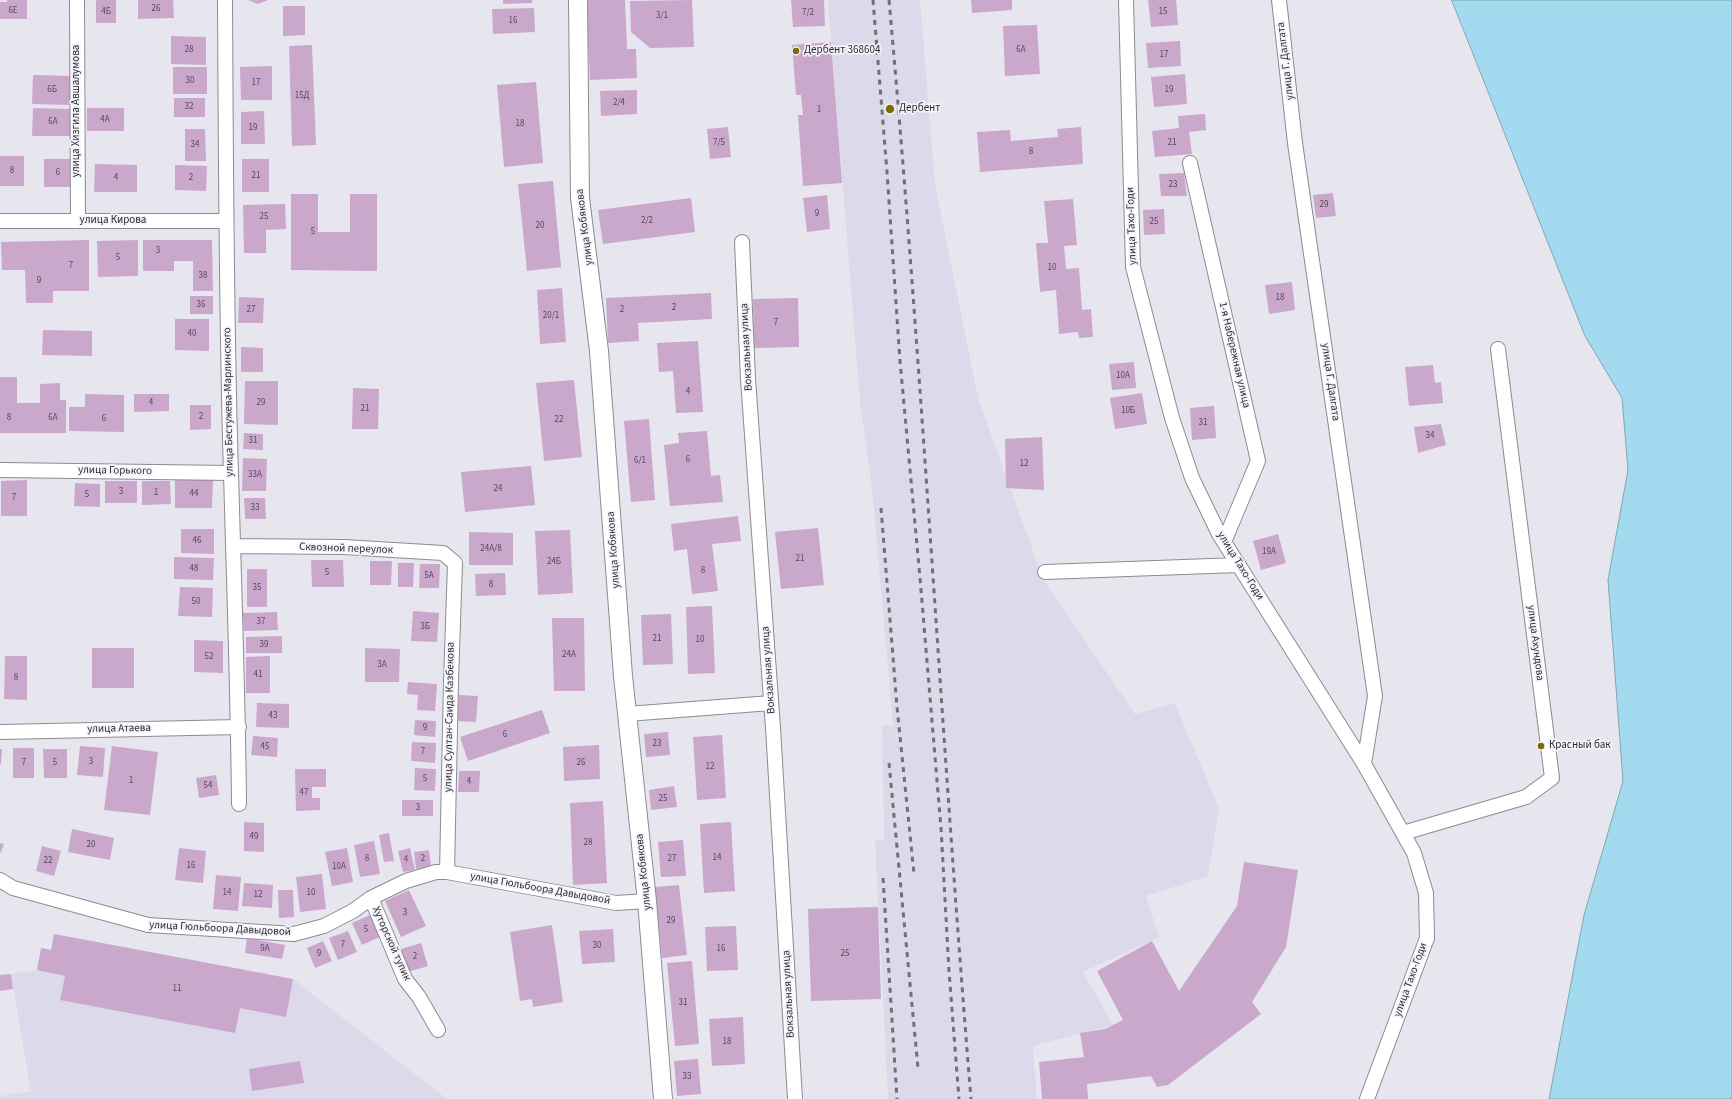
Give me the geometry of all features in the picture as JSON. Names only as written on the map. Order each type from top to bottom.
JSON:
[{"type":"street","name":"улица Хизгила Авшалумова","points":[[77,0],[78,221]]},
{"type":"street","name":"улица Бестужева-Марлинского","points":[[225,0],[226,221],[230,472],[234,546],[239,727],[239,804]]},
{"type":"street","name":"улица Кобякова","points":[[578,0],[580,198],[599,351],[627,714],[647,901],[663,1099]]},
{"type":"street","name":"улица Тахо-Годи","points":[[1126,0],[1133,267],[1172,418],[1192,478],[1224,542],[1364,764],[1414,854],[1426,893],[1427,938],[1368,1095]]},
{"type":"street","name":"улица Г. Далгата","points":[[1279,0],[1295,143],[1375,696],[1364,764]]},
{"type":"street","name":"1-я Набережная улица","points":[[1190,162],[1258,461],[1224,542]]},
{"type":"street","name":"улица Кирова","points":[[0,221],[226,221]]},
{"type":"street","name":"Вокзальная улица","points":[[742,242],[748,379],[771,703],[795,1099]]},
{"type":"street","name":"улица Ахундова","points":[[1403,834],[1526,797],[1552,778],[1498,348]]},
{"type":"street","name":"улица Горького","points":[[0,470],[230,472]]},
{"type":"street","name":"Сквозной переулок","points":[[234,546],[344,547],[443,553],[455,563]]},
{"type":"street","name":"улица Султан-Саида Казбекова","points":[[447,872],[450,682],[455,563]]},
{"type":"street","points":[[1045,572],[1239,565]]},
{"type":"street","points":[[627,714],[771,703]]},
{"type":"street","name":"улица Атаева","points":[[0,732],[239,727]]},
{"type":"street","name":"улица Гюльбоора Давыдовой","points":[[0,880],[12,888],[148,926],[294,934],[324,926],[353,911],[371,898],[406,881],[421,875],[436,872],[447,872],[616,902],[647,901]]},
{"type":"street","name":"Хуторской тупик","points":[[371,898],[405,979],[419,997],[438,1030]]},
{"type":"shaded area","points":[[828,0],[920,0],[935,184],[978,398],[1043,579],[1135,714],[1175,703],[1219,809],[1208,876],[1146,896],[1159,937],[1083,972],[1113,1025],[1033,1046],[1037,1099],[888,1099],[875,840],[884,839],[882,726],[893,725],[872,488],[860,402]]},
{"type":"shaded area","points":[[54,934],[293,979],[447,1099],[0,1099],[0,1096],[31,1091],[11,974],[37,970],[41,948],[51,950]]},
{"type":"water","points":[[1452,0],[1732,0],[1732,1099],[1549,1099],[1584,915],[1623,781],[1608,580],[1628,470],[1622,398],[1585,336]]},
{"type":"building","points":[[7,0],[27,0],[27,19],[0,19],[0,2],[7,2]]},
{"type":"building","points":[[96,0],[116,0],[116,23],[96,23]]},
{"type":"building","points":[[138,0],[173,0],[174,18],[138,19]]},
{"type":"building","points":[[248,0],[268,0],[258,4]]},
{"type":"building","points":[[503,0],[532,0],[532,3],[503,4]]},
{"type":"building","points":[[586,0],[625,0],[627,49],[636,49],[637,78],[590,80]]},
{"type":"building","points":[[692,0],[694,47],[650,48],[631,32],[630,1]]},
{"type":"building","points":[[791,0],[824,0],[825,26],[793,27]]},
{"type":"building","points":[[971,0],[1012,0],[1012,10],[972,13]]},
{"type":"building","points":[[1148,0],[1176,0],[1178,25],[1151,27]]},
{"type":"building","points":[[283,6],[305,6],[305,35],[283,36]]},
{"type":"building","points":[[534,8],[535,32],[493,34],[492,9]]},
{"type":"building","points":[[1037,25],[1040,74],[1005,76],[1003,26]]},
{"type":"building","points":[[171,36],[206,37],[206,65],[171,64]]},
{"type":"building","points":[[1180,41],[1181,66],[1148,68],[1146,43]]},
{"type":"building","points":[[831,42],[842,183],[803,186],[798,115],[803,115],[801,95],[796,95],[792,45]]},
{"type":"building","points":[[312,45],[316,145],[292,146],[289,46]]},
{"type":"building","points":[[272,66],[272,100],[241,100],[240,67]]},
{"type":"building","points":[[173,67],[207,67],[207,94],[173,94]]},
{"type":"building","points":[[1185,74],[1187,104],[1154,107],[1151,77]]},
{"type":"building","points":[[33,75],[72,76],[71,105],[32,104]]},
{"type":"building","points":[[536,82],[543,163],[504,167],[497,85]]},
{"type":"building","points":[[637,90],[637,114],[601,116],[600,91]]},
{"type":"building","points":[[174,98],[205,98],[205,117],[174,117]]},
{"type":"building","points":[[33,108],[73,109],[73,136],[32,136]]},
{"type":"building","points":[[87,108],[124,108],[124,131],[87,131]]},
{"type":"building","points":[[264,111],[265,144],[241,144],[241,112]]},
{"type":"building","points":[[1205,114],[1206,130],[1189,132],[1192,154],[1155,157],[1152,131],[1179,128],[1178,116]]},
{"type":"building","points":[[728,127],[731,157],[710,159],[707,129]]},
{"type":"building","points":[[1081,127],[1083,164],[980,172],[977,132],[1010,130],[1011,141],[1058,137],[1057,129]]},
{"type":"building","points":[[185,129],[205,129],[206,161],[185,161]]},
{"type":"building","points":[[0,156],[24,156],[24,186],[0,186]]},
{"type":"building","points":[[44,159],[73,159],[73,187],[44,187]]},
{"type":"building","points":[[242,159],[269,159],[269,192],[242,192]]},
{"type":"building","points":[[95,164],[137,165],[137,192],[94,192]]},
{"type":"building","points":[[175,165],[207,166],[206,191],[175,190]]},
{"type":"building","points":[[1184,173],[1187,196],[1161,196],[1159,174]]},
{"type":"building","points":[[553,181],[561,267],[527,271],[518,184]]},
{"type":"building","points":[[1333,193],[1336,216],[1316,218],[1313,195]]},
{"type":"building","points":[[291,194],[318,194],[318,232],[350,232],[350,194],[377,194],[377,271],[291,270]]},
{"type":"building","points":[[827,195],[830,229],[807,232],[803,198]]},
{"type":"building","points":[[691,198],[695,232],[603,244],[598,210]]},
{"type":"building","points":[[1073,199],[1077,245],[1064,246],[1066,269],[1079,268],[1082,310],[1091,309],[1093,337],[1079,338],[1078,332],[1059,334],[1056,290],[1040,292],[1036,243],[1048,243],[1044,201]]},
{"type":"building","points":[[285,204],[286,229],[266,230],[266,253],[244,253],[243,205]]},
{"type":"building","points":[[1164,209],[1165,234],[1144,235],[1143,210]]},
{"type":"building","points":[[89,240],[89,291],[53,291],[53,303],[26,303],[25,270],[2,270],[1,242]]},
{"type":"building","points":[[138,240],[138,276],[98,277],[97,241]]},
{"type":"building","points":[[143,240],[212,240],[213,291],[193,291],[193,261],[174,261],[174,271],[143,271]]},
{"type":"building","points":[[1292,282],[1295,310],[1269,314],[1265,285]]},
{"type":"building","points":[[562,288],[566,342],[540,344],[537,290]]},
{"type":"building","points":[[711,293],[712,319],[638,323],[639,341],[608,343],[606,298]]},
{"type":"building","points":[[190,296],[213,296],[213,314],[190,314]]},
{"type":"building","points":[[239,297],[264,298],[263,323],[238,323]]},
{"type":"building","points":[[798,298],[799,347],[754,348],[753,299]]},
{"type":"building","points":[[175,319],[209,319],[209,351],[175,350]]},
{"type":"building","points":[[43,330],[92,331],[92,356],[42,355]]},
{"type":"building","points":[[698,341],[703,412],[676,413],[673,371],[659,372],[657,343]]},
{"type":"building","points":[[241,347],[263,348],[263,372],[241,372]]},
{"type":"building","points":[[1134,362],[1136,388],[1112,390],[1109,364]]},
{"type":"building","points":[[1433,365],[1435,383],[1441,382],[1443,403],[1409,406],[1405,367]]},
{"type":"building","points":[[0,377],[17,377],[17,403],[40,403],[40,384],[60,383],[60,400],[66,400],[66,433],[0,433]]},
{"type":"building","points":[[574,380],[582,457],[544,461],[536,383]]},
{"type":"building","points":[[245,381],[278,381],[278,425],[244,424]]},
{"type":"building","points":[[353,388],[379,389],[378,429],[352,429]]},
{"type":"building","points":[[1142,393],[1147,424],[1115,429],[1110,398]]},
{"type":"building","points":[[85,394],[124,395],[124,432],[69,431],[69,407],[85,407]]},
{"type":"building","points":[[134,394],[169,394],[169,411],[134,412]]},
{"type":"building","points":[[190,405],[211,405],[211,429],[190,430]]},
{"type":"building","points":[[1214,406],[1216,438],[1192,440],[1190,408]]},
{"type":"building","points":[[649,419],[655,500],[631,502],[624,421]]},
{"type":"building","points":[[1441,424],[1446,445],[1418,453],[1414,427]]},
{"type":"building","points":[[707,431],[711,476],[720,475],[723,502],[670,506],[664,445],[679,443],[678,433]]},
{"type":"building","points":[[244,433],[263,434],[263,450],[243,449]]},
{"type":"building","points":[[1042,437],[1044,490],[1006,488],[1005,439]]},
{"type":"building","points":[[243,458],[267,459],[266,491],[242,491]]},
{"type":"building","points":[[531,466],[535,505],[465,512],[461,472]]},
{"type":"building","points":[[175,479],[213,479],[212,508],[175,508]]},
{"type":"building","points":[[27,480],[27,516],[1,516],[1,481]]},
{"type":"building","points":[[105,481],[137,481],[137,503],[105,503]]},
{"type":"building","points":[[142,481],[170,481],[171,504],[142,505]]},
{"type":"building","points":[[75,483],[100,484],[100,507],[74,506]]},
{"type":"building","points":[[244,498],[265,498],[266,519],[245,519]]},
{"type":"building","points":[[738,516],[741,541],[712,544],[718,591],[692,594],[687,549],[674,551],[671,524]]},
{"type":"building","points":[[818,528],[824,585],[781,589],[775,532]]},
{"type":"building","points":[[181,529],[214,529],[214,554],[181,553]]},
{"type":"building","points":[[570,530],[573,593],[538,595],[535,531]]},
{"type":"building","points":[[469,532],[513,533],[513,565],[469,565]]},
{"type":"building","points":[[1278,534],[1286,563],[1261,570],[1253,541]]},
{"type":"building","points":[[174,557],[214,558],[213,580],[174,579]]},
{"type":"building","points":[[311,560],[343,560],[344,587],[312,587]]},
{"type":"building","points":[[370,561],[392,561],[391,585],[370,585]]},
{"type":"building","points":[[398,563],[414,563],[413,587],[398,587]]},
{"type":"building","points":[[420,564],[440,564],[439,588],[419,588]]},
{"type":"building","points":[[247,569],[267,569],[267,607],[247,607]]},
{"type":"building","points":[[505,573],[506,595],[476,596],[475,574]]},
{"type":"building","points":[[180,587],[213,588],[212,617],[178,616]]},
{"type":"building","points":[[712,606],[715,673],[688,674],[686,607]]},
{"type":"building","points":[[413,611],[439,613],[437,642],[411,641]]},
{"type":"building","points":[[277,612],[278,630],[244,631],[243,613]]},
{"type":"building","points":[[671,614],[673,664],[643,665],[641,615]]},
{"type":"building","points":[[552,618],[584,618],[585,691],[554,691]]},
{"type":"building","points":[[282,636],[282,653],[246,653],[246,637]]},
{"type":"building","points":[[194,640],[223,641],[223,673],[194,672]]},
{"type":"building","points":[[92,648],[134,648],[134,688],[92,688]]},
{"type":"building","points":[[365,648],[400,649],[399,682],[365,682]]},
{"type":"building","points":[[5,656],[27,656],[27,700],[4,699]]},
{"type":"building","points":[[270,656],[270,693],[246,693],[246,657]]},
{"type":"building","points":[[408,682],[437,684],[435,711],[417,710],[418,695],[407,694]]},
{"type":"building","points":[[459,695],[478,696],[476,722],[457,721]]},
{"type":"building","points":[[257,703],[289,704],[289,728],[256,727]]},
{"type":"building","points":[[542,710],[550,733],[468,761],[460,737]]},
{"type":"building","points":[[415,720],[436,721],[435,737],[414,735]]},
{"type":"building","points":[[668,732],[670,755],[646,757],[644,734]]},
{"type":"building","points":[[722,735],[726,798],[697,800],[693,737]]},
{"type":"building","points":[[253,736],[278,738],[277,757],[251,755]]},
{"type":"building","points":[[412,742],[436,743],[435,763],[411,761]]},
{"type":"building","points":[[599,745],[600,779],[564,781],[563,747]]},
{"type":"building","points":[[80,746],[105,748],[103,777],[77,775]]},
{"type":"building","points":[[112,746],[158,752],[150,815],[104,810]]},
{"type":"building","points":[[13,748],[34,748],[34,778],[13,778]]},
{"type":"building","points":[[0,749],[2,749],[1,764],[0,764]]},
{"type":"building","points":[[43,749],[67,749],[67,778],[44,778]]},
{"type":"building","points":[[415,768],[436,769],[435,791],[414,790]]},
{"type":"building","points":[[295,769],[326,769],[326,787],[312,787],[312,798],[320,798],[320,810],[296,811]]},
{"type":"building","points":[[459,771],[480,771],[479,792],[458,792]]},
{"type":"building","points":[[216,775],[219,795],[199,798],[196,778]]},
{"type":"building","points":[[674,786],[677,807],[651,810],[649,790]]},
{"type":"building","points":[[402,800],[433,800],[433,816],[402,816]]},
{"type":"building","points":[[603,801],[607,883],[573,885],[570,803]]},
{"type":"building","points":[[244,822],[264,823],[264,852],[244,851]]},
{"type":"building","points":[[731,822],[735,891],[704,893],[700,824]]},
{"type":"building","points":[[72,829],[114,838],[110,860],[68,852]]},
{"type":"building","points":[[389,833],[394,861],[384,862],[379,835]]},
{"type":"building","points":[[683,840],[686,876],[661,877],[658,842]]},
{"type":"building","points":[[374,841],[380,874],[360,877],[354,845]]},
{"type":"building","points":[[0,843],[4,844],[0,854]]},
{"type":"building","points":[[42,846],[61,851],[54,876],[36,871]]},
{"type":"building","points":[[179,848],[206,851],[203,883],[175,880]]},
{"type":"building","points":[[347,848],[353,882],[332,886],[325,852]]},
{"type":"building","points":[[410,848],[415,870],[403,872],[398,851]]},
{"type":"building","points":[[429,850],[431,866],[416,869],[414,852]]},
{"type":"building","points":[[1244,862],[1298,870],[1286,947],[1252,1002],[1261,1014],[1168,1085],[1157,1087],[1151,1076],[1087,1084],[1088,1099],[1042,1099],[1039,1062],[1084,1057],[1080,1033],[1105,1029],[1123,1020],[1097,971],[1152,941],[1179,991],[1237,906]]},
{"type":"building","points":[[322,874],[326,909],[300,912],[296,877]]},
{"type":"building","points":[[216,875],[241,877],[238,911],[213,909]]},
{"type":"building","points":[[244,883],[273,885],[272,908],[242,906]]},
{"type":"building","points":[[679,885],[687,955],[662,958],[655,887]]},
{"type":"building","points":[[278,890],[293,890],[294,917],[279,918]]},
{"type":"building","points":[[409,890],[426,926],[401,937],[385,901]]},
{"type":"building","points":[[878,907],[881,999],[811,1001],[808,909]]},
{"type":"building","points":[[370,915],[380,937],[362,945],[352,923]]},
{"type":"building","points":[[552,925],[563,1002],[533,1007],[532,999],[520,1001],[510,932]]},
{"type":"building","points":[[736,926],[738,970],[707,971],[705,927]]},
{"type":"building","points":[[613,929],[615,962],[582,964],[579,931]]},
{"type":"building","points":[[348,931],[357,952],[338,960],[329,938]]},
{"type":"building","points":[[54,934],[293,979],[286,1017],[240,1008],[235,1033],[60,1000],[65,976],[37,970],[41,948],[51,950]]},
{"type":"building","points":[[247,938],[285,945],[282,959],[245,953]]},
{"type":"building","points":[[323,941],[332,961],[315,968],[307,948]]},
{"type":"building","points":[[421,943],[428,966],[408,972],[401,949]]},
{"type":"building","points":[[692,961],[699,1044],[675,1046],[667,963]]},
{"type":"building","points":[[11,974],[13,989],[0,991],[0,975]]},
{"type":"building","points":[[743,1017],[745,1064],[712,1066],[709,1019]]},
{"type":"building","points":[[698,1059],[701,1094],[677,1096],[674,1061]]},
{"type":"building","points":[[300,1061],[304,1083],[252,1091],[249,1069]]},
{"type":"railway","points":[[873,0],[900,361],[941,828],[949,971],[959,1099]]},
{"type":"railway","points":[[889,0],[912,275],[950,824],[971,1099]]},
{"type":"railway","points":[[881,508],[897,707],[914,874]]},
{"type":"railway","points":[[889,763],[918,1068]]},
{"type":"railway","points":[[883,878],[897,1099]]},
{"type":"place","name":"Дербент 368604","points":[[796,51]]},
{"type":"place","name":"Дербент","points":[[890,109]]},
{"type":"place","name":"Красный бак","points":[[1541,746]]}]
